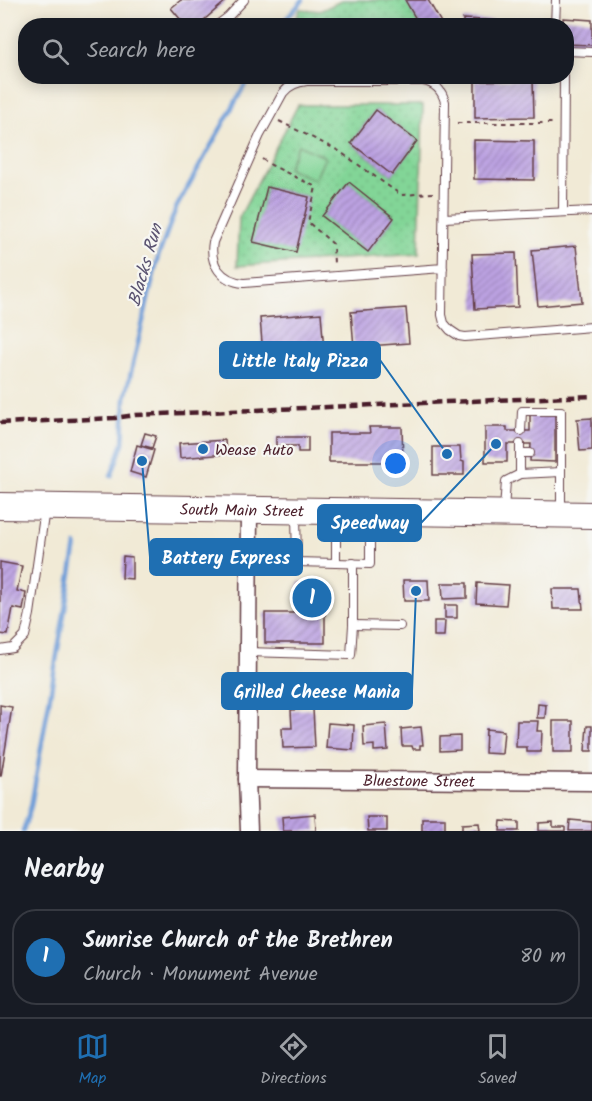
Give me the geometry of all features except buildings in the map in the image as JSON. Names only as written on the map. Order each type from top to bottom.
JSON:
[{"type":"main road","name":"South Main Street","points":[[0,506],[592,515]]},
{"type":"street","points":[[249,510],[247,651],[249,831]]},
{"type":"street","name":"Bluestone Street","points":[[247,779],[592,782]]},
{"type":"lane","points":[[227,18],[244,0]]},
{"type":"lane","points":[[555,18],[556,0]]},
{"type":"lane","points":[[574,51],[592,52]]},
{"type":"lane","points":[[293,84],[285,90],[270,117],[213,242],[212,254],[216,268],[226,278],[240,283],[443,268]]},
{"type":"lane","points":[[433,84],[444,96],[445,102],[441,311],[447,328],[459,336],[468,337],[592,327]]},
{"type":"lane","points":[[563,212],[564,84]]},
{"type":"lane","points":[[444,218],[592,211]]},
{"type":"lane","points":[[524,427],[522,411],[561,411],[558,424],[561,514]]},
{"type":"lane","points":[[520,474],[520,448],[530,453]]},
{"type":"lane","points":[[504,513],[506,481],[520,474],[561,472]]},
{"type":"lane","points":[[0,650],[13,648],[25,636],[45,506]]},
{"type":"lane","points":[[296,510],[297,562],[370,564],[370,512]]},
{"type":"lane","points":[[336,512],[336,563]]},
{"type":"lane","points":[[247,651],[351,655],[353,563]]},
{"type":"lane","points":[[353,625],[400,626]]},
{"type":"path","points":[[270,117],[339,151],[401,195],[444,192]]},
{"type":"path","points":[[445,123],[564,123]]},
{"type":"path","points":[[253,153],[271,165],[316,187],[308,222],[333,244],[334,276]]},
{"type":"green space","points":[[343,0],[406,0],[416,18],[297,18],[300,9],[320,11]]},
{"type":"green space","points":[[298,105],[423,105],[419,254],[237,266],[239,218]],"holes":[[[376,110],[417,141],[392,175],[351,143]],[[349,182],[394,218],[368,252],[323,216]],[[267,187],[308,197],[254,242]]]},
{"type":"green space","points":[[298,145],[325,157],[315,180],[288,168]]},
{"type":"waterway","name":"Blacks Run","points":[[287,18],[303,0]]},
{"type":"waterway","name":"Blacks Run","points":[[111,476],[123,443],[125,398],[158,257],[176,208],[246,84]]},
{"type":"waterway","name":"Blacks Run","points":[[23,831],[31,806],[76,545]]},
{"type":"railway","points":[[0,423],[115,418],[135,415],[592,396]]},
{"type":"place","name":"Speedway","points":[[496,444]]},
{"type":"place","name":"Wease Auto","points":[[203,449]]},
{"type":"place","name":"Little Italy Pizza","points":[[447,454]]},
{"type":"place","name":"Battery Express","points":[[142,461]]},
{"type":"place","name":"Grilled Cheese Mania","points":[[416,591]]},
{"type":"place","name":"Sunrise Church of the Brethren","points":[[312,598]]}]
